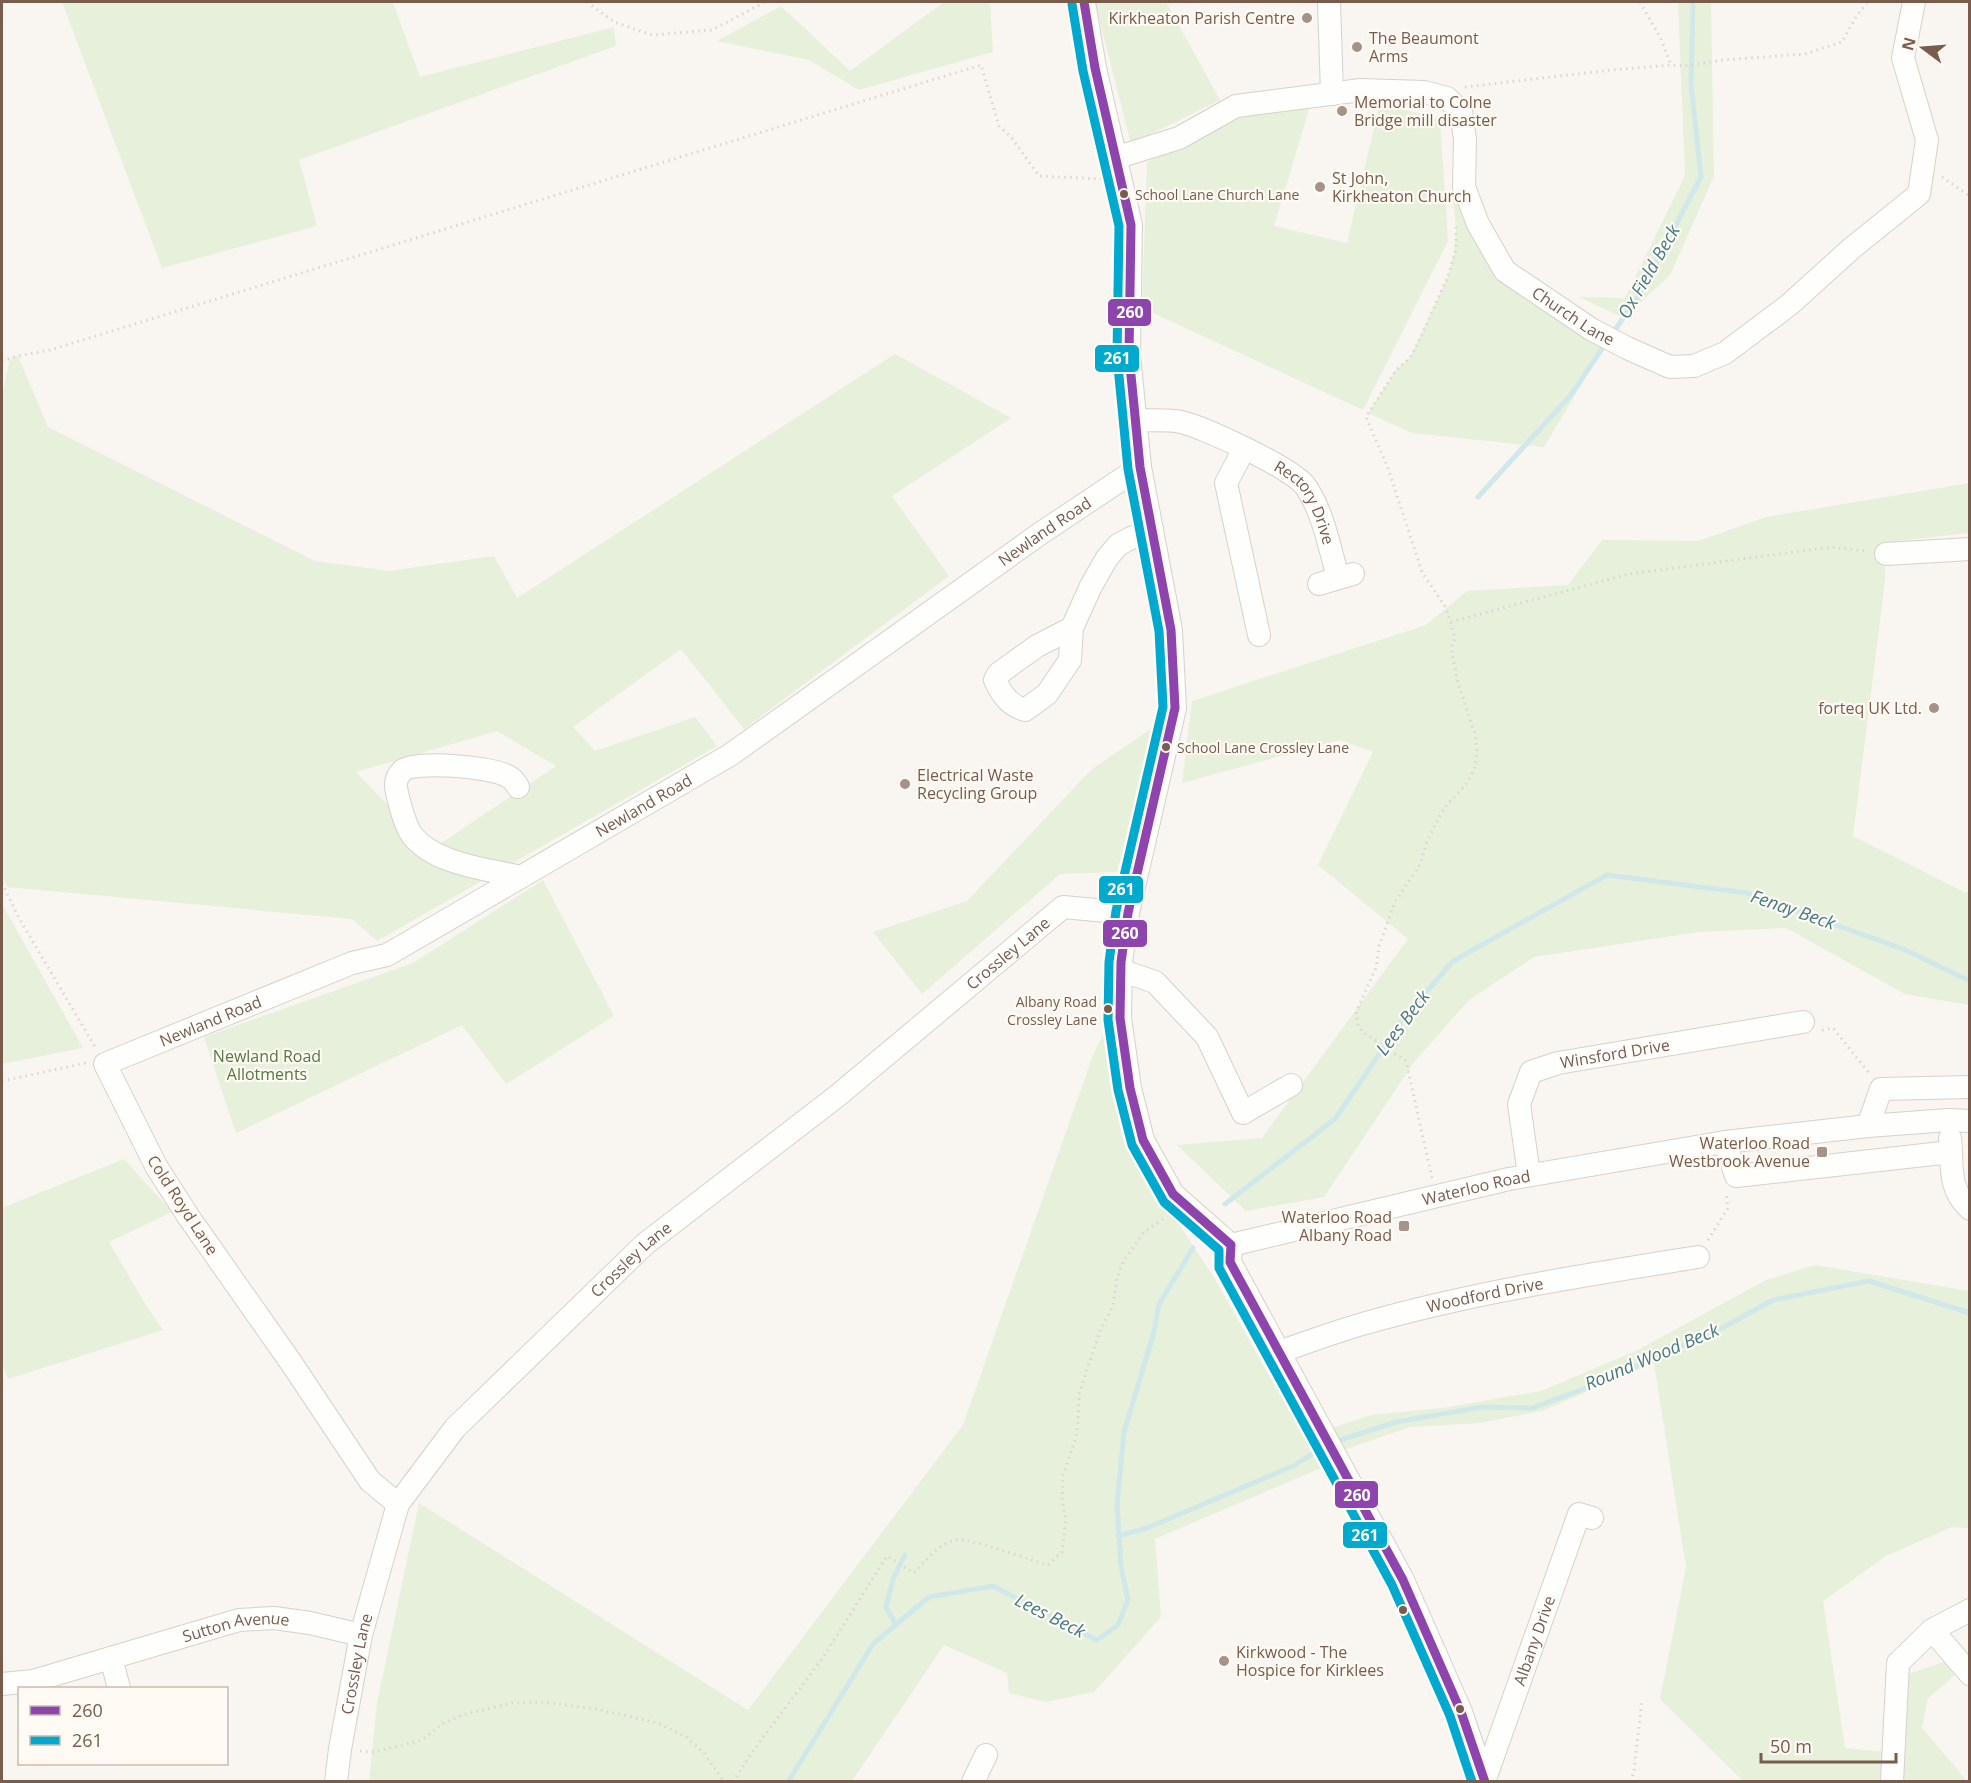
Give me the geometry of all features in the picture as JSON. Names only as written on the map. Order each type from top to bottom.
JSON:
[{"type":"street","points":[[1084,2],[1095,69],[1131,225],[1129,355],[1140,467],[1171,630],[1175,708],[1128,913],[1120,970],[1120,1018],[1130,1088],[1143,1140],[1173,1194],[1231,1245],[1230,1262],[1403,1580],[1461,1712],[1485,1780]]},
{"type":"street","points":[[1329,2],[1332,93]]},
{"type":"street","name":"Church Lane","points":[[1447,98],[1461,112],[1466,139],[1464,187],[1478,224],[1505,271],[1591,329],[1627,348],[1670,367],[1694,366],[1725,353],[1789,305],[1852,248],[1919,194],[1927,140],[1903,58],[1914,2]]},
{"type":"street","points":[[1115,158],[1179,138],[1236,106],[1361,90],[1424,92],[1447,98]]},
{"type":"street","name":"Rectory Drive","points":[[1135,420],[1178,421],[1205,429],[1278,466],[1305,484],[1321,514],[1337,578]]},
{"type":"street","points":[[1244,449],[1226,483],[1259,635]]},
{"type":"street","name":"Newland Road","points":[[105,1064],[352,963],[387,955],[730,754],[1041,533],[1140,467]]},
{"type":"street","points":[[1072,628],[1107,558],[1118,545],[1152,530]]},
{"type":"street","points":[[1886,554],[1970,549]]},
{"type":"street","points":[[518,787],[515,781],[498,772],[436,765],[413,766],[404,770],[396,780],[395,786],[402,814],[411,833],[428,850],[435,855],[452,860],[520,877]]},
{"type":"street","name":"Crossley Lane","points":[[336,1782],[361,1635],[398,1504],[455,1428],[645,1244],[836,1097],[1063,907],[1128,913]]},
{"type":"street","points":[[1120,970],[1155,982],[1207,1037],[1243,1113],[1291,1085]]},
{"type":"street","name":"Winsford Drive","points":[[1529,1175],[1519,1104],[1531,1072],[1558,1064],[1803,1022]]},
{"type":"street","name":"Cold Royd Lane","points":[[105,1064],[156,1166],[188,1216],[292,1364],[370,1481],[398,1504]]},
{"type":"street","points":[[1868,1126],[1881,1089],[1970,1087]]},
{"type":"street","points":[[1959,1120],[1950,1174],[1957,1194],[1970,1209]]},
{"type":"street","name":"Waterloo Road","points":[[1231,1245],[1529,1175],[1725,1142],[1868,1126],[1959,1120]]},
{"type":"street","points":[[1725,1142],[1736,1176],[1952,1152]]},
{"type":"street","name":"Woodford Drive","points":[[1279,1352],[1365,1323],[1455,1301],[1586,1275],[1698,1257]]},
{"type":"street","name":"Albany Drive","points":[[1485,1780],[1579,1514],[1592,1518]]},
{"type":"street","points":[[1892,1782],[1898,1663],[1932,1630],[1970,1610]]},
{"type":"street","name":"Sutton Avenue","points":[[2,1684],[33,1681],[239,1620],[274,1618],[310,1623],[361,1635]]},
{"type":"street","points":[[1932,1630],[1970,1674]]},
{"type":"street","points":[[111,1658],[118,1687]]},
{"type":"street","points":[[973,1782],[986,1755]]},
{"type":"path","points":[[587,2],[614,22],[652,35],[711,30],[765,2]]},
{"type":"path","points":[[1640,2],[1671,65]]},
{"type":"path","points":[[1447,98],[1448,88],[1612,69],[1685,66],[1805,54],[1842,42],[1857,15],[1869,2]]},
{"type":"path","points":[[2,362],[18,356],[50,350],[981,65],[999,126],[1011,137],[1040,176],[1098,179]]},
{"type":"path","points":[[1923,164],[1970,196]]},
{"type":"path","points":[[1436,1198],[1406,1061],[1364,1033],[1358,1026],[1356,1012],[1376,968],[1378,946],[1395,902],[1421,863],[1426,844],[1438,819],[1446,806],[1467,783],[1475,766],[1477,752],[1475,735],[1458,683],[1451,648],[1455,638],[1451,622],[1446,608],[1422,572],[1392,478],[1366,417],[1396,370],[1410,358],[1420,339],[1448,276],[1456,249],[1455,219]]},
{"type":"path","points":[[1451,622],[1629,574],[1832,547],[1886,554]]},
{"type":"path","points":[[2,883],[19,918],[105,1064]]},
{"type":"path","points":[[1803,1022],[1811,1032],[1833,1028],[1881,1089]]},
{"type":"path","points":[[2,1081],[83,1063],[105,1064]]},
{"type":"path","points":[[1698,1257],[1728,1208],[1725,1181],[1736,1176]]},
{"type":"path","points":[[733,1782],[753,1751],[822,1659],[887,1556],[914,1573],[939,1549],[955,1539],[975,1542],[1048,1565],[1062,1552],[1066,1519],[1062,1501],[1064,1474],[1076,1438],[1079,1394],[1100,1331],[1113,1305],[1117,1279],[1124,1262],[1144,1232],[1166,1216],[1192,1211]]},
{"type":"path","points":[[1631,1782],[1642,1700]]},
{"type":"path","points":[[340,1749],[374,1752],[388,1749],[422,1740],[442,1724],[462,1716],[512,1703],[541,1702],[596,1709],[658,1724],[686,1737],[705,1755],[724,1782]]},
{"type":"green space","points":[[62,2],[393,2],[420,77],[614,27],[616,46],[299,160],[317,226],[162,268]]},
{"type":"green space","points":[[944,2],[990,2],[993,52],[859,90],[809,60],[717,41],[781,6],[850,71]]},
{"type":"green space","points":[[1095,2],[1166,2],[1220,100],[1131,144]]},
{"type":"green space","points":[[1678,2],[1711,2],[1714,176],[1670,275],[1624,318],[1579,297],[1625,298],[1685,176]]},
{"type":"green space","points":[[1380,103],[1440,119],[1448,241],[1363,410],[1142,308],[1147,162],[1244,116],[1310,106],[1274,226],[1347,243]]},
{"type":"green space","points":[[1452,191],[1498,275],[1578,335],[1603,348],[1544,447],[1412,433],[1368,413],[1396,370],[1410,358],[1448,276],[1454,254],[1456,228]]},
{"type":"green space","points":[[895,354],[1011,418],[892,496],[949,576],[744,729],[681,649],[573,727],[595,751],[695,717],[717,746],[377,941],[352,919],[7,887],[2,876],[2,395],[10,359],[18,356],[48,427],[315,561],[389,571],[494,556],[517,598]],"holes":[[[497,731],[556,766],[431,850],[356,772]]]},
{"type":"green space","points":[[1969,483],[1969,533],[1897,541],[1886,554],[1885,581],[1853,836],[1964,892],[1969,892],[1969,1005],[1905,994],[1786,928],[1699,932],[1534,957],[1469,1000],[1414,1062],[1324,1197],[1246,1211],[1177,1145],[1262,1138],[1408,939],[1318,865],[1373,752],[1340,740],[1182,783],[1192,701],[1426,625],[1467,591],[1568,585],[1602,540],[1698,541],[1766,517]]},
{"type":"green space","points":[[1158,724],[1117,872],[1060,874],[922,994],[873,932],[967,901],[1091,770]]},
{"type":"green space","name":"Newland Road Allotments","points":[[543,880],[614,1016],[506,1084],[462,1025],[236,1133],[204,1037],[413,963]]},
{"type":"green space","points":[[2,904],[83,1048],[2,1064]]},
{"type":"green space","points":[[1106,1029],[1118,1103],[1142,1168],[1215,1279],[1321,1468],[1155,1539],[1161,1617],[1094,1692],[1046,1702],[1009,1693],[1007,1673],[944,1645],[852,1781],[369,1782],[377,1703],[419,1503],[748,1710],[963,1425],[1093,1055]]},
{"type":"green space","points":[[124,1159],[172,1212],[109,1242],[163,1330],[8,1379],[2,1364],[2,1208]]},
{"type":"green space","points":[[1815,1265],[1969,1291],[1969,1528],[1952,1527],[1886,1556],[1823,1601],[1845,1748],[1884,1752],[1882,1781],[1743,1781],[1660,1699],[1686,1567],[1654,1363],[1542,1411],[1480,1423],[1410,1427],[1344,1450],[1331,1428],[1372,1415],[1449,1407],[1541,1391],[1636,1351],[1766,1280]]},
{"type":"green space","points":[[1944,1662],[1955,1675],[1928,1698],[1922,1728],[1967,1781],[1902,1782],[1908,1674]]},
{"type":"waterway","name":"Ox Field Beck","points":[[1613,333],[1639,295],[1701,177],[1691,84],[1693,2]]},
{"type":"waterway","name":"Ox Field Beck","points":[[1478,497],[1570,396],[1606,343]]},
{"type":"waterway","name":"Lees Beck","points":[[1225,1204],[1335,1119],[1403,1019],[1453,961],[1607,875],[1747,893],[1903,949],[1970,981]]},
{"type":"waterway","name":"Lees Beck","points":[[788,1782],[873,1644],[929,1597],[993,1586],[1097,1640],[1118,1625],[1128,1600],[1121,1567],[1117,1504],[1124,1432],[1154,1332],[1159,1304],[1193,1248]]},
{"type":"waterway","name":"Round Wood Beck","points":[[1334,1442],[1396,1422],[1482,1407],[1532,1408],[1589,1387],[1722,1328],[1773,1300],[1869,1281],[1970,1313]]},
{"type":"waterway","points":[[1118,1536],[1147,1528],[1293,1466],[1325,1446]]},
{"type":"waterway","points":[[896,1625],[886,1607],[893,1579],[905,1555]]},
{"type":"transit line","name":"260","points":[[1084,2],[1095,68],[1131,225],[1129,355],[1140,467],[1171,630],[1175,708],[1128,913],[1121,962],[1120,1018],[1130,1088],[1143,1140],[1173,1194],[1231,1245],[1230,1262],[1403,1580],[1461,1712],[1485,1782]]},
{"type":"transit line","name":"261","points":[[1072,4],[1083,71],[1119,226],[1117,356],[1128,469],[1159,631],[1163,707],[1116,911],[1109,962],[1108,1020],[1118,1090],[1132,1145],[1164,1202],[1219,1250],[1219,1268],[1392,1585],[1450,1716],[1472,1782]]},
{"type":"place","name":"Kirkheaton Parish Centre","points":[[1307,18]]},
{"type":"place","name":"The Beaumont Arms","points":[[1357,47]]},
{"type":"place","name":"Memorial to Colne Bridge mill disaster","points":[[1342,111]]},
{"type":"place","name":"St John, Kirkheaton Church","points":[[1320,187]]},
{"type":"place","name":"School Lane Church Lane","points":[[1124,194]]},
{"type":"place","name":"forteq UK Ltd.","points":[[1934,708]]},
{"type":"place","name":"School Lane Crossley Lane","points":[[1166,747]]},
{"type":"place","name":"Electrical Waste Recycling Group","points":[[905,784]]},
{"type":"place","name":"Albany Road Crossley Lane","points":[[1108,1009]]},
{"type":"place","name":"Waterloo Road Westbrook Avenue","points":[[1822,1152]]},
{"type":"place","name":"Waterloo Road Albany Road","points":[[1404,1226]]},
{"type":"place","name":"Kirkwood - The Hospice for Kirklees","points":[[1224,1661]]},
{"type":"water label","name":"Fenay Beck","points":[[1793,910]]}]
